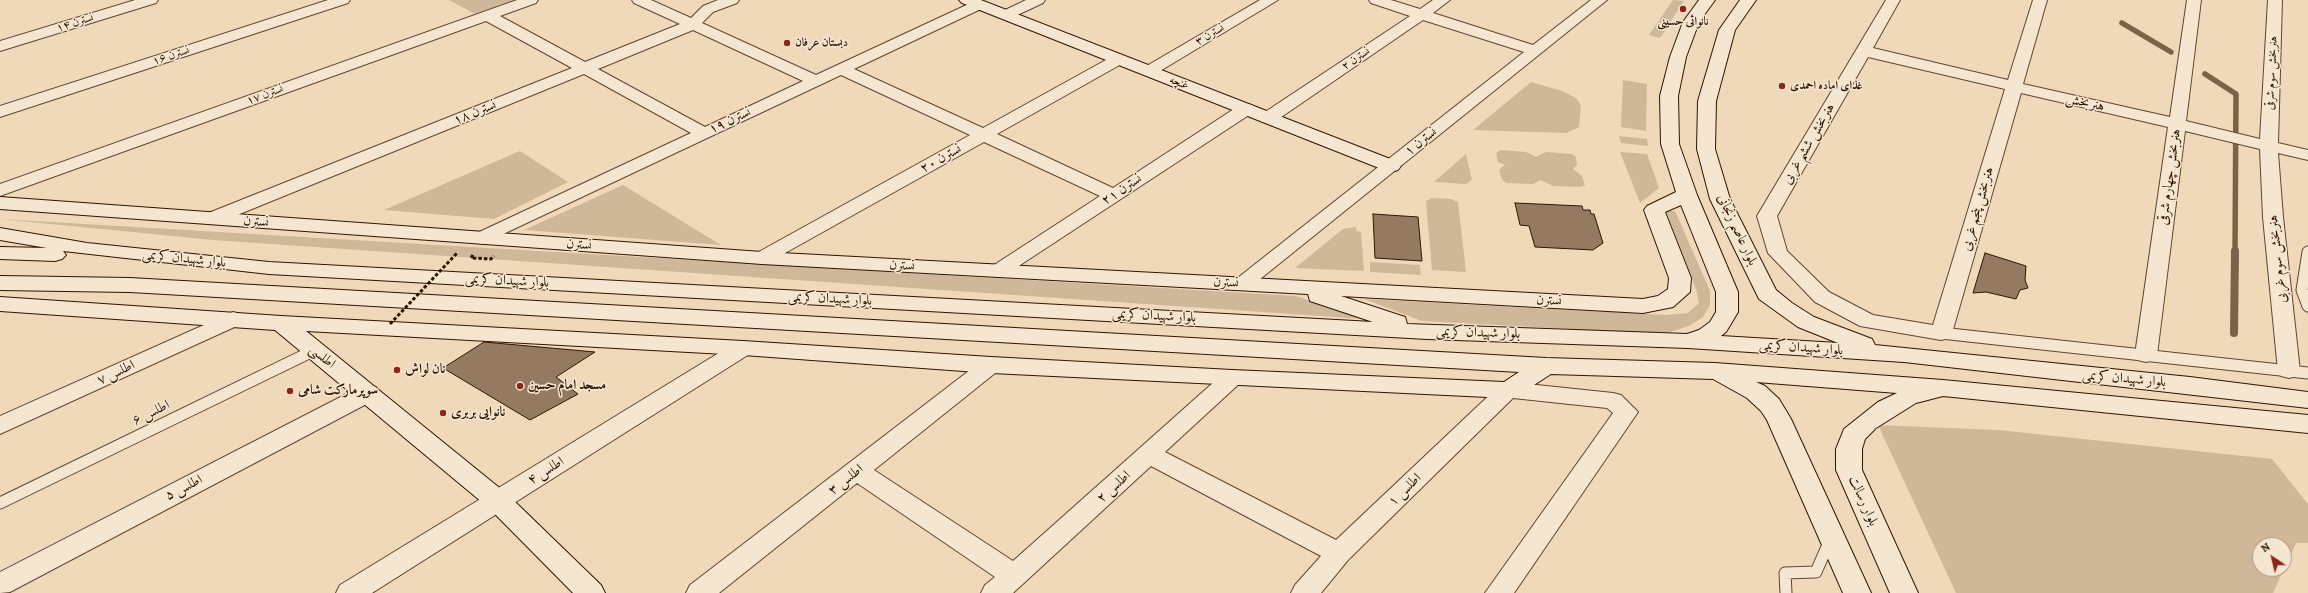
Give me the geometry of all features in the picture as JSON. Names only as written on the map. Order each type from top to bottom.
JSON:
[{"type":"main road","points":[[1688,341],[1707,336],[1718,327],[1727,312],[1727,292],[1687,195],[1670,144],[1670,96],[1678,57],[1691,22],[1707,0]]},
{"type":"main road","name":"بلوار عاصم زنجانی","points":[[1748,0],[1728,30],[1707,101],[1706,149],[1720,199],[1767,294],[1800,318],[1834,334],[1904,354]]},
{"type":"main road","name":"غنچه","points":[[972,2],[1391,166]]},
{"type":"main road","name":"نسترن","points":[[0,203],[762,258],[1643,306],[1665,302],[1679,292],[1680,278],[1654,210],[1687,195]]},
{"type":"main road","name":"بلوار شهیدان کریمی","points":[[0,234],[87,249],[269,268],[1427,332],[1688,341],[1904,354],[2308,400]]},
{"type":"main road","points":[[0,253],[72,255],[87,249]]},
{"type":"main road","name":"بلوار شهیدان کریمی","points":[[0,299],[138,285],[1546,366],[1715,371],[1943,388],[2308,424]]},
{"type":"main road","points":[[1288,287],[1427,332]]},
{"type":"main road","points":[[0,299],[281,323],[742,348],[991,365],[1232,378],[1508,390],[1546,366]]},
{"type":"main road","name":"اطلسی","points":[[281,323],[498,501],[592,593]]},
{"type":"main road","points":[[1715,371],[1756,392],[1770,405],[1779,419],[1857,593]]},
{"type":"main road","name":"بلوار رسالت","points":[[1904,593],[1849,470],[1849,449],[1853,434],[1887,408],[1908,397],[1943,388]]},
{"type":"street","name":"نسترن ۱۴","points":[[0,46],[151,0]]},
{"type":"street","name":"نسترن ۱۶","points":[[0,112],[343,0]]},
{"type":"street","name":"نسترن ۱۷","points":[[0,190],[531,0]]},
{"type":"street","points":[[639,0],[816,81]]},
{"type":"street","name":"نسترن ۱۸","points":[[213,218],[692,25],[708,10],[732,0]]},
{"type":"street","points":[[1006,15],[1038,0]]},
{"type":"street","name":"نسترن ۳","points":[[1149,71],[1271,0]]},
{"type":"street","points":[[1376,0],[1536,51]]},
{"type":"street","name":"نسترن ۲","points":[[1268,118],[1443,0]]},
{"type":"street","name":"نسترن ۱","points":[[1242,284],[1600,0]]},
{"type":"street","name":"هنربخش ششم غربی","points":[[1893,0],[1767,216],[1778,254],[1822,297],[1868,321],[1941,333]]},
{"type":"street","name":"هنربخش پنجم غربی","points":[[1941,333],[2040,0]]},
{"type":"street","name":"هنربخش سوم شرقی","points":[[2269,146],[2275,0]]},
{"type":"street","name":"هنربخش چهارم شرقی","points":[[2146,354],[2177,124],[2189,1]]},
{"type":"street","name":"نسترن ۱۹","points":[[482,238],[841,69],[972,2]]},
{"type":"street","points":[[488,16],[704,133]]},
{"type":"street","name":"هنربخش","points":[[1862,51],[2308,155]]},
{"type":"street","name":"نسترن ۲۰","points":[[762,258],[1119,60]]},
{"type":"street","points":[[841,69],[1114,195]]},
{"type":"street","name":"نسترن ۲۱","points":[[998,271],[1246,109]]},
{"type":"street","name":"هنربخش سوم غربی","points":[[2269,146],[2273,216],[2299,372]]},
{"type":"street","name":"اطلس ۷","points":[[0,426],[233,319]]},
{"type":"street","name":"اطلس ۴","points":[[350,593],[742,348]]},
{"type":"street","name":"اطلس ۳","points":[[700,593],[991,365]]},
{"type":"street","name":"اطلس ۲","points":[[995,593],[1150,455],[1232,378]]},
{"type":"street","points":[[1499,593],[1626,412],[1613,401],[1508,390]]},
{"type":"street","name":"اطلس ۱","points":[[1305,593],[1339,553],[1508,390]]},
{"type":"street","name":"اطلس ۵","points":[[0,584],[368,393]]},
{"type":"street","points":[[1150,455],[1339,553]]},
{"type":"street","points":[[857,471],[1015,576]]},
{"type":"street","points":[[0,587],[4,593]]},
{"type":"lane","points":[[2308,252],[2302,290],[2308,306]]},
{"type":"lane","points":[[1941,333],[2146,354],[2299,372]]},
{"type":"lane","name":"اطلس ۶","points":[[0,503],[315,350]]},
{"type":"lane","points":[[1786,593],[1785,573],[1816,572],[1832,535]]},
{"type":"path","points":[[390,324],[458,252]]},
{"type":"shaded area","points":[[449,0],[514,0],[475,14]]},
{"type":"shaded area","points":[[1673,0],[1684,1],[1660,38],[1649,35]]},
{"type":"shaded area","points":[[1623,80],[1647,84],[1646,131],[1621,127]]},
{"type":"shaded area","points":[[1531,82],[1562,91],[1576,98],[1581,105],[1579,127],[1566,133],[1473,130]]},
{"type":"shaded area","points":[[1619,136],[1647,139],[1648,146],[1621,143]]},
{"type":"shaded area","points":[[1501,150],[1526,152],[1536,157],[1546,152],[1572,154],[1576,157],[1577,165],[1573,169],[1582,176],[1585,185],[1581,187],[1553,186],[1541,180],[1533,184],[1507,183],[1502,180],[1499,170],[1505,165],[1498,162],[1496,153]]},
{"type":"shaded area","points":[[520,151],[568,182],[494,219],[384,210]]},
{"type":"shaded area","points":[[1620,152],[1647,154],[1659,188],[1640,203]]},
{"type":"shaded area","points":[[1466,154],[1472,180],[1466,184],[1434,182]]},
{"type":"shaded area","points":[[623,185],[721,245],[524,230]]},
{"type":"shaded area","points":[[1432,198],[1451,199],[1458,202],[1466,272],[1432,270],[1426,201]]},
{"type":"shaded area","points":[[1666,211],[1675,211],[1710,291],[1710,305],[1703,317],[1689,326],[1670,332],[1646,333],[1422,321],[1364,299],[1666,315],[1688,313],[1699,303],[1696,289]]},
{"type":"shaded area","points":[[0,219],[1296,296],[1364,319],[213,240]]},
{"type":"shaded area","points":[[1356,227],[1356,231],[1361,232],[1364,271],[1295,268],[1343,229]]},
{"type":"shaded area","points":[[1370,262],[1420,265],[1421,275],[1370,272]]},
{"type":"shaded area","points":[[1878,425],[1998,430],[2272,459],[2308,504],[2308,543],[2296,543],[2292,552],[2292,537],[2252,537],[2252,577],[2280,577],[2273,593],[1956,593]]},
{"type":"building","points":[[1515,203],[1582,206],[1583,210],[1590,210],[1591,214],[1594,214],[1603,243],[1593,250],[1535,247],[1529,226],[1520,225]]},
{"type":"building","points":[[1373,214],[1418,217],[1422,261],[1375,258]]},
{"type":"building","points":[[1985,253],[2026,266],[2025,280],[2028,288],[2020,290],[2016,299],[1986,292],[1973,293]]},
{"type":"building","name":"مسجد امام حسین","points":[[484,342],[595,352],[556,377],[578,394],[530,420],[443,368]]},
{"type":"waterway","points":[[2122,23],[2171,52]]},
{"type":"waterway","points":[[2205,74],[2236,94],[2235,252]]},
{"type":"waterway","points":[[2234,333],[2235,251]]},
{"type":"place","name":"نانوائی حسینی","points":[[1683,9]]},
{"type":"place","name":"دبستان عرفان","points":[[787,43]]},
{"type":"place","name":"غذای اماده احمدی","points":[[1782,86]]},
{"type":"place","name":"نان لواش","points":[[397,370]]},
{"type":"place","name":"مسجد امام حسین","points":[[520,386]]},
{"type":"place","name":"سوپرمارکت شامی","points":[[290,391]]},
{"type":"place","name":"نانوایی بربری","points":[[443,413]]}]
